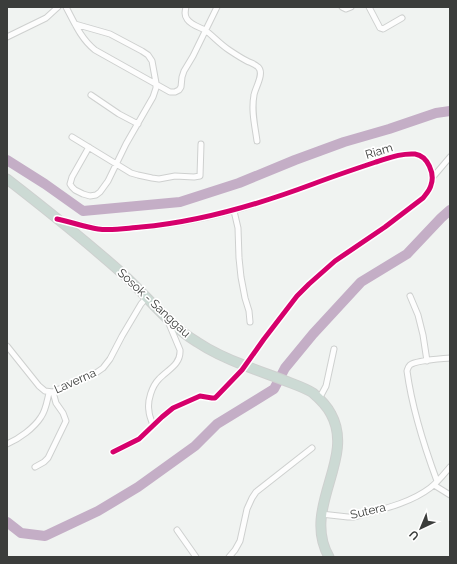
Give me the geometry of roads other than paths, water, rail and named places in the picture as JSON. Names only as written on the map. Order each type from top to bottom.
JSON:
[{"type":"highway","name":"Sosok - Sanggau","points":[[7,179],[96,250],[182,331],[197,342],[214,352],[245,366],[299,386],[312,393],[319,399],[330,413],[338,430],[336,456],[321,514],[320,526],[326,552],[329,557]]},
{"type":"street","points":[[7,36],[46,18],[58,7]]},
{"type":"street","points":[[66,7],[89,46],[170,92],[179,90],[182,84],[184,71],[206,31],[217,7]]},
{"type":"street","points":[[186,7],[185,16],[190,22],[206,31],[228,49],[260,68],[261,74],[255,90],[253,101],[257,142]]},
{"type":"street","points":[[342,7],[346,9],[351,7]]},
{"type":"street","points":[[369,7],[380,28],[382,29],[402,18]]},
{"type":"street","points":[[75,24],[110,34],[148,55],[152,62],[156,83],[153,97],[124,148],[108,181],[100,192],[96,195],[90,196],[75,190],[70,184],[89,147]]},
{"type":"street","points":[[91,95],[119,114],[138,124]]},
{"type":"street","points":[[72,137],[131,173],[159,179],[175,176],[198,177],[200,175],[201,144]]},
{"type":"street","name":"Riam","points":[[57,219],[100,229],[158,226],[176,223],[234,211],[294,192],[367,165],[402,155],[417,154],[422,157],[427,162],[432,177]]},
{"type":"street","points":[[113,452],[139,439],[169,411],[203,396],[215,398],[245,366],[297,296],[335,261],[385,227],[423,198],[431,185],[432,177],[450,157]]},
{"type":"street","points":[[234,211],[238,228],[238,258],[250,322]]},
{"type":"street","points":[[410,296],[418,315],[423,335],[426,361]]},
{"type":"street","name":"Laverna","points":[[7,346],[39,386],[45,392],[51,392],[93,375],[103,368],[147,297]]},
{"type":"street","points":[[153,426],[148,410],[148,404],[152,391],[156,382],[175,365],[180,355],[180,350],[166,316]]},
{"type":"street","points":[[319,399],[326,386],[334,349]]},
{"type":"street","points":[[450,358],[413,364],[410,365],[407,371],[417,419],[436,483],[450,495]]},
{"type":"street","points":[[7,444],[23,434],[38,421],[42,416],[51,392]]},
{"type":"street","points":[[36,466],[48,458],[66,421],[51,392]]},
{"type":"street","points":[[229,557],[240,541],[247,509],[256,492],[312,448]]},
{"type":"street","name":"Sutera","points":[[321,514],[354,517],[406,501],[420,494],[436,483],[450,467]]},
{"type":"street","points":[[177,530],[196,557]]},
{"type":"waterway","points":[[7,160],[45,184],[83,211],[180,202],[239,183],[344,142],[436,113],[450,111]]},
{"type":"waterway","points":[[7,522],[21,533],[45,536],[98,511],[138,487],[195,446],[217,424],[274,389],[285,368],[313,334],[361,282],[407,254],[450,210]]}]
